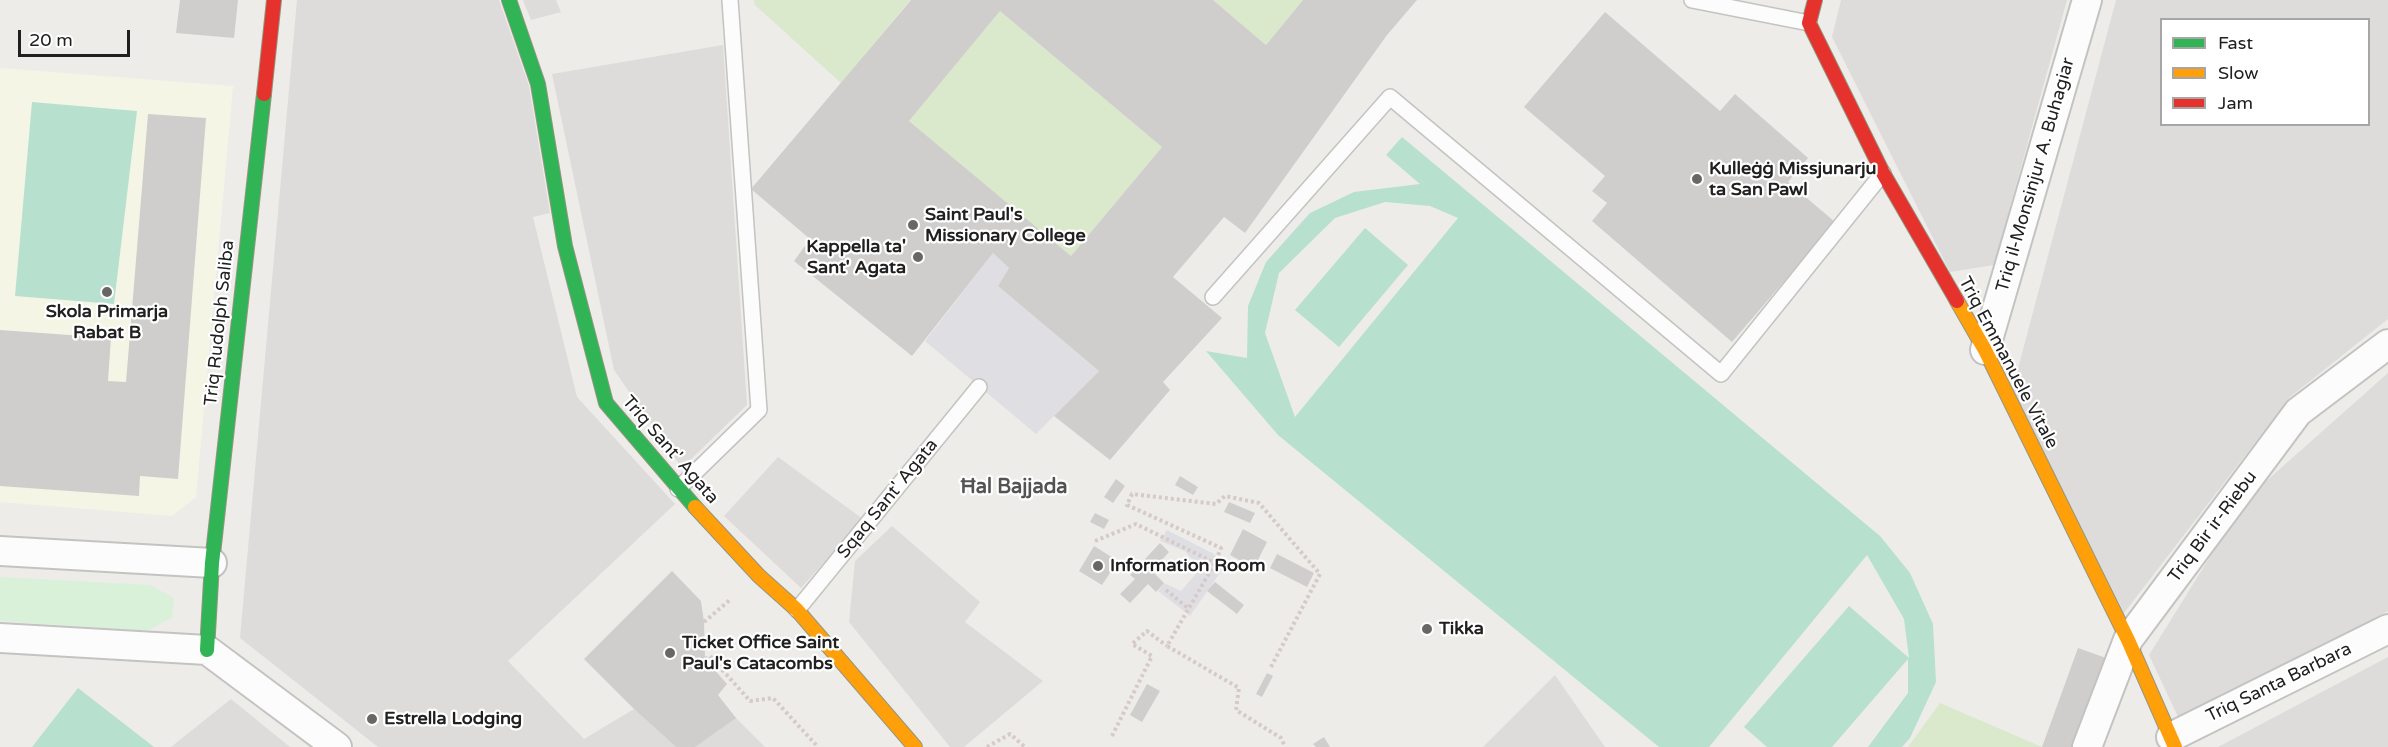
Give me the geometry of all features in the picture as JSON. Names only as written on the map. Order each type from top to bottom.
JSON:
[{"type":"street","name":"Triq Rudolph Saliba","points":[[207,650],[212,563],[274,0]]},
{"type":"street","name":"Triq Sant' Agata","points":[[509,0],[538,84],[565,246],[606,403],[678,489],[759,576],[797,610],[915,747]]},
{"type":"street","points":[[1809,23],[1815,0]]},
{"type":"street","name":"Triq il-Monsinjur A. Buhagiar","points":[[1985,351],[2087,0]]},
{"type":"street","name":"Triq Emmanuele Vitale","points":[[1809,23],[1883,173],[1985,351],[2128,640],[2173,742]]},
{"type":"street","name":"Triq Bir ir-Riebu","points":[[2087,747],[2128,640],[2298,412],[2388,344]]},
{"type":"street","points":[[0,551],[212,563]]},
{"type":"street","name":"Triq Santa Barbara","points":[[2173,742],[2388,629]]},
{"type":"street","points":[[0,638],[207,650],[337,747]]},
{"type":"lane","points":[[678,489],[759,410],[730,0]]},
{"type":"lane","points":[[1692,0],[1809,23]]},
{"type":"lane","points":[[1213,297],[1390,97],[1721,374],[1883,173]]},
{"type":"lane","name":"Sqaq Sant' Agata","points":[[797,610],[979,387]]},
{"type":"path","points":[[1167,646],[1215,563],[1221,548],[1127,505],[1131,494],[1216,504],[1225,496],[1259,503],[1320,574],[1271,667]]},
{"type":"path","points":[[1095,541],[1136,524],[1215,563]]},
{"type":"path","points":[[1166,590],[1189,609]]},
{"type":"path","points":[[1112,736],[1152,656],[1132,644],[1147,631],[1167,646],[1239,688],[1236,710],[1281,738],[1285,747]]},
{"type":"path","points":[[705,659],[710,656],[750,701],[773,698],[818,747]]},
{"type":"path","points":[[987,747],[1010,734],[1025,747]]},
{"type":"shaded area","points":[[297,0],[499,0],[529,86],[550,213],[533,217],[577,397],[675,504],[508,661],[584,739],[634,709],[676,747],[378,747],[240,638]]},
{"type":"shaded area","points":[[523,0],[556,0],[561,12],[531,20]]},
{"type":"shaded area","points":[[1841,0],[2067,0],[1994,265],[1950,272],[1832,37]]},
{"type":"shaded area","points":[[2116,0],[2388,0],[2388,319],[2290,397],[2124,613],[2012,391]]},
{"type":"shaded area","points":[[723,45],[747,405],[682,468],[614,370],[552,74]]},
{"type":"shaded area","name":"Skola Primarja Rabat B","points":[[0,68],[233,86],[196,497],[172,516],[0,502]]},
{"type":"shaded area","points":[[993,253],[1009,268],[998,286],[1099,371],[1036,434],[925,341]]},
{"type":"shaded area","points":[[2388,373],[2388,611],[2180,721],[2149,655],[2246,499]]},
{"type":"shaded area","points":[[778,457],[863,519],[801,588],[724,516]]},
{"type":"shaded area","points":[[892,526],[980,602],[965,622],[1043,681],[964,747],[950,747],[849,622],[855,561]]},
{"type":"shaded area","points":[[1167,530],[1214,554],[1224,567],[1190,616],[1158,591],[1164,583],[1181,591],[1200,569],[1185,551],[1160,541]]},
{"type":"shaded area","points":[[2388,657],[2388,747],[2218,747]]},
{"type":"shaded area","points":[[1555,675],[1605,747],[1483,747]]},
{"type":"shaded area","points":[[231,699],[290,747],[171,747]]},
{"type":"shaded area","points":[[734,716],[765,747],[694,747]]},
{"type":"green space","points":[[754,0],[910,0],[841,83],[755,5]]},
{"type":"green space","points":[[1213,0],[1303,0],[1266,45]]},
{"type":"green space","points":[[1000,11],[1162,147],[1071,256],[909,121]]},
{"type":"green space","points":[[32,102],[137,111],[114,304],[15,296]]},
{"type":"green space","points":[[1402,137],[1880,536],[1910,573],[1933,624],[1936,682],[1910,738],[1902,747],[1868,747],[1908,693],[1908,659],[1832,747],[1767,747],[1744,727],[1849,606],[1909,658],[1904,619],[1867,555],[1709,747],[1659,747],[1278,435],[1206,351],[1247,358],[1248,306],[1266,262],[1310,213],[1354,192],[1420,184],[1386,155]],"holes":[[[1385,202],[1430,206],[1458,218],[1295,417],[1265,333],[1279,273],[1335,218]]]},
{"type":"green space","points":[[1365,228],[1408,265],[1339,347],[1295,310]]},
{"type":"green space","points":[[0,577],[150,585],[174,598],[172,618],[146,631],[0,621]]},
{"type":"green space","points":[[78,688],[154,747],[32,747]]},
{"type":"green space","points":[[1940,703],[2042,747],[1908,747]]},
{"type":"building","points":[[180,0],[238,0],[234,38],[176,33]]},
{"type":"building","name":"Saint Paul's Missionary College","points":[[911,0],[1213,0],[1266,45],[1303,0],[1417,0],[1387,35],[1245,233],[1224,217],[1173,277],[1222,318],[1163,382],[1170,390],[1110,460],[1054,416],[1099,371],[998,286],[1009,268],[993,253],[912,356],[794,261],[810,239],[751,189]],"holes":[[[1000,11],[1162,147],[1071,256],[909,121]]]},
{"type":"building","name":"Kulleġġ Missjunarju ta San Pawl","points":[[1605,12],[1720,111],[1735,94],[1808,158],[1788,182],[1835,222],[1732,342],[1592,221],[1607,203],[1592,191],[1605,176],[1524,107]]},
{"type":"building","points":[[148,114],[206,118],[178,479],[140,476],[139,496],[0,486],[0,330],[111,338],[108,381],[126,382]]},
{"type":"building","points":[[1180,476],[1198,487],[1193,495],[1175,485]]},
{"type":"building","points":[[1116,479],[1125,486],[1113,503],[1104,497]]},
{"type":"building","points":[[1229,502],[1255,513],[1250,523],[1224,512]]},
{"type":"building","points":[[1095,513],[1109,520],[1104,529],[1090,522]]},
{"type":"building","name":"Information Room","points":[[1243,529],[1267,542],[1254,568],[1230,555]]},
{"type":"building","points":[[1160,543],[1169,552],[1152,571],[1164,583],[1156,592],[1148,584],[1130,603],[1120,594],[1135,579],[1130,575]]},
{"type":"building","name":"Information Room","points":[[1094,546],[1118,561],[1102,585],[1079,571]]},
{"type":"building","points":[[1277,554],[1314,573],[1307,587],[1270,568]]},
{"type":"building","points":[[672,571],[701,601],[705,659],[727,684],[718,695],[736,718],[695,747],[676,747],[584,659]]},
{"type":"building","points":[[1215,582],[1244,605],[1237,614],[1207,591]]},
{"type":"building","points":[[2078,648],[2106,658],[2074,747],[2042,747]]},
{"type":"building","points":[[1267,673],[1273,676],[1262,697],[1256,694]]},
{"type":"building","points":[[1147,684],[1160,691],[1142,722],[1130,715]]},
{"type":"building","points":[[1324,737],[1330,747],[1316,747],[1313,744]]},
{"type":"traffic: fast","points":[[509,0],[538,84],[565,246],[606,403],[695,507]]},
{"type":"traffic: fast","points":[[207,650],[212,563],[264,94]]},
{"type":"traffic: slow","points":[[1957,301],[1985,350],[2128,640],[2175,747]]},
{"type":"traffic: slow","points":[[695,507],[759,576],[797,610],[915,747]]},
{"type":"traffic: jam","points":[[264,94],[274,0]]},
{"type":"traffic: jam","points":[[1815,0],[1809,23],[1883,173],[1957,301]]},
{"type":"place","name":"Kulleġġ Missjunarju ta San Pawl","points":[[1697,179]]},
{"type":"place","name":"Saint Paul's Missionary College","points":[[913,225]]},
{"type":"place","name":"Kappella ta' Sant' Agata","points":[[918,257]]},
{"type":"place","name":"Skola Primarja Rabat B","points":[[107,292]]},
{"type":"place","name":"Information Room","points":[[1098,566]]},
{"type":"place","name":"Tikka","points":[[1427,629]]},
{"type":"place","name":"Ticket Office Saint Paul's Catacombs","points":[[670,653]]},
{"type":"place","name":"Estrella Lodging","points":[[372,719]]},
{"type":"district","name":"Ħal Bajjada","points":[[1014,488]]}]
